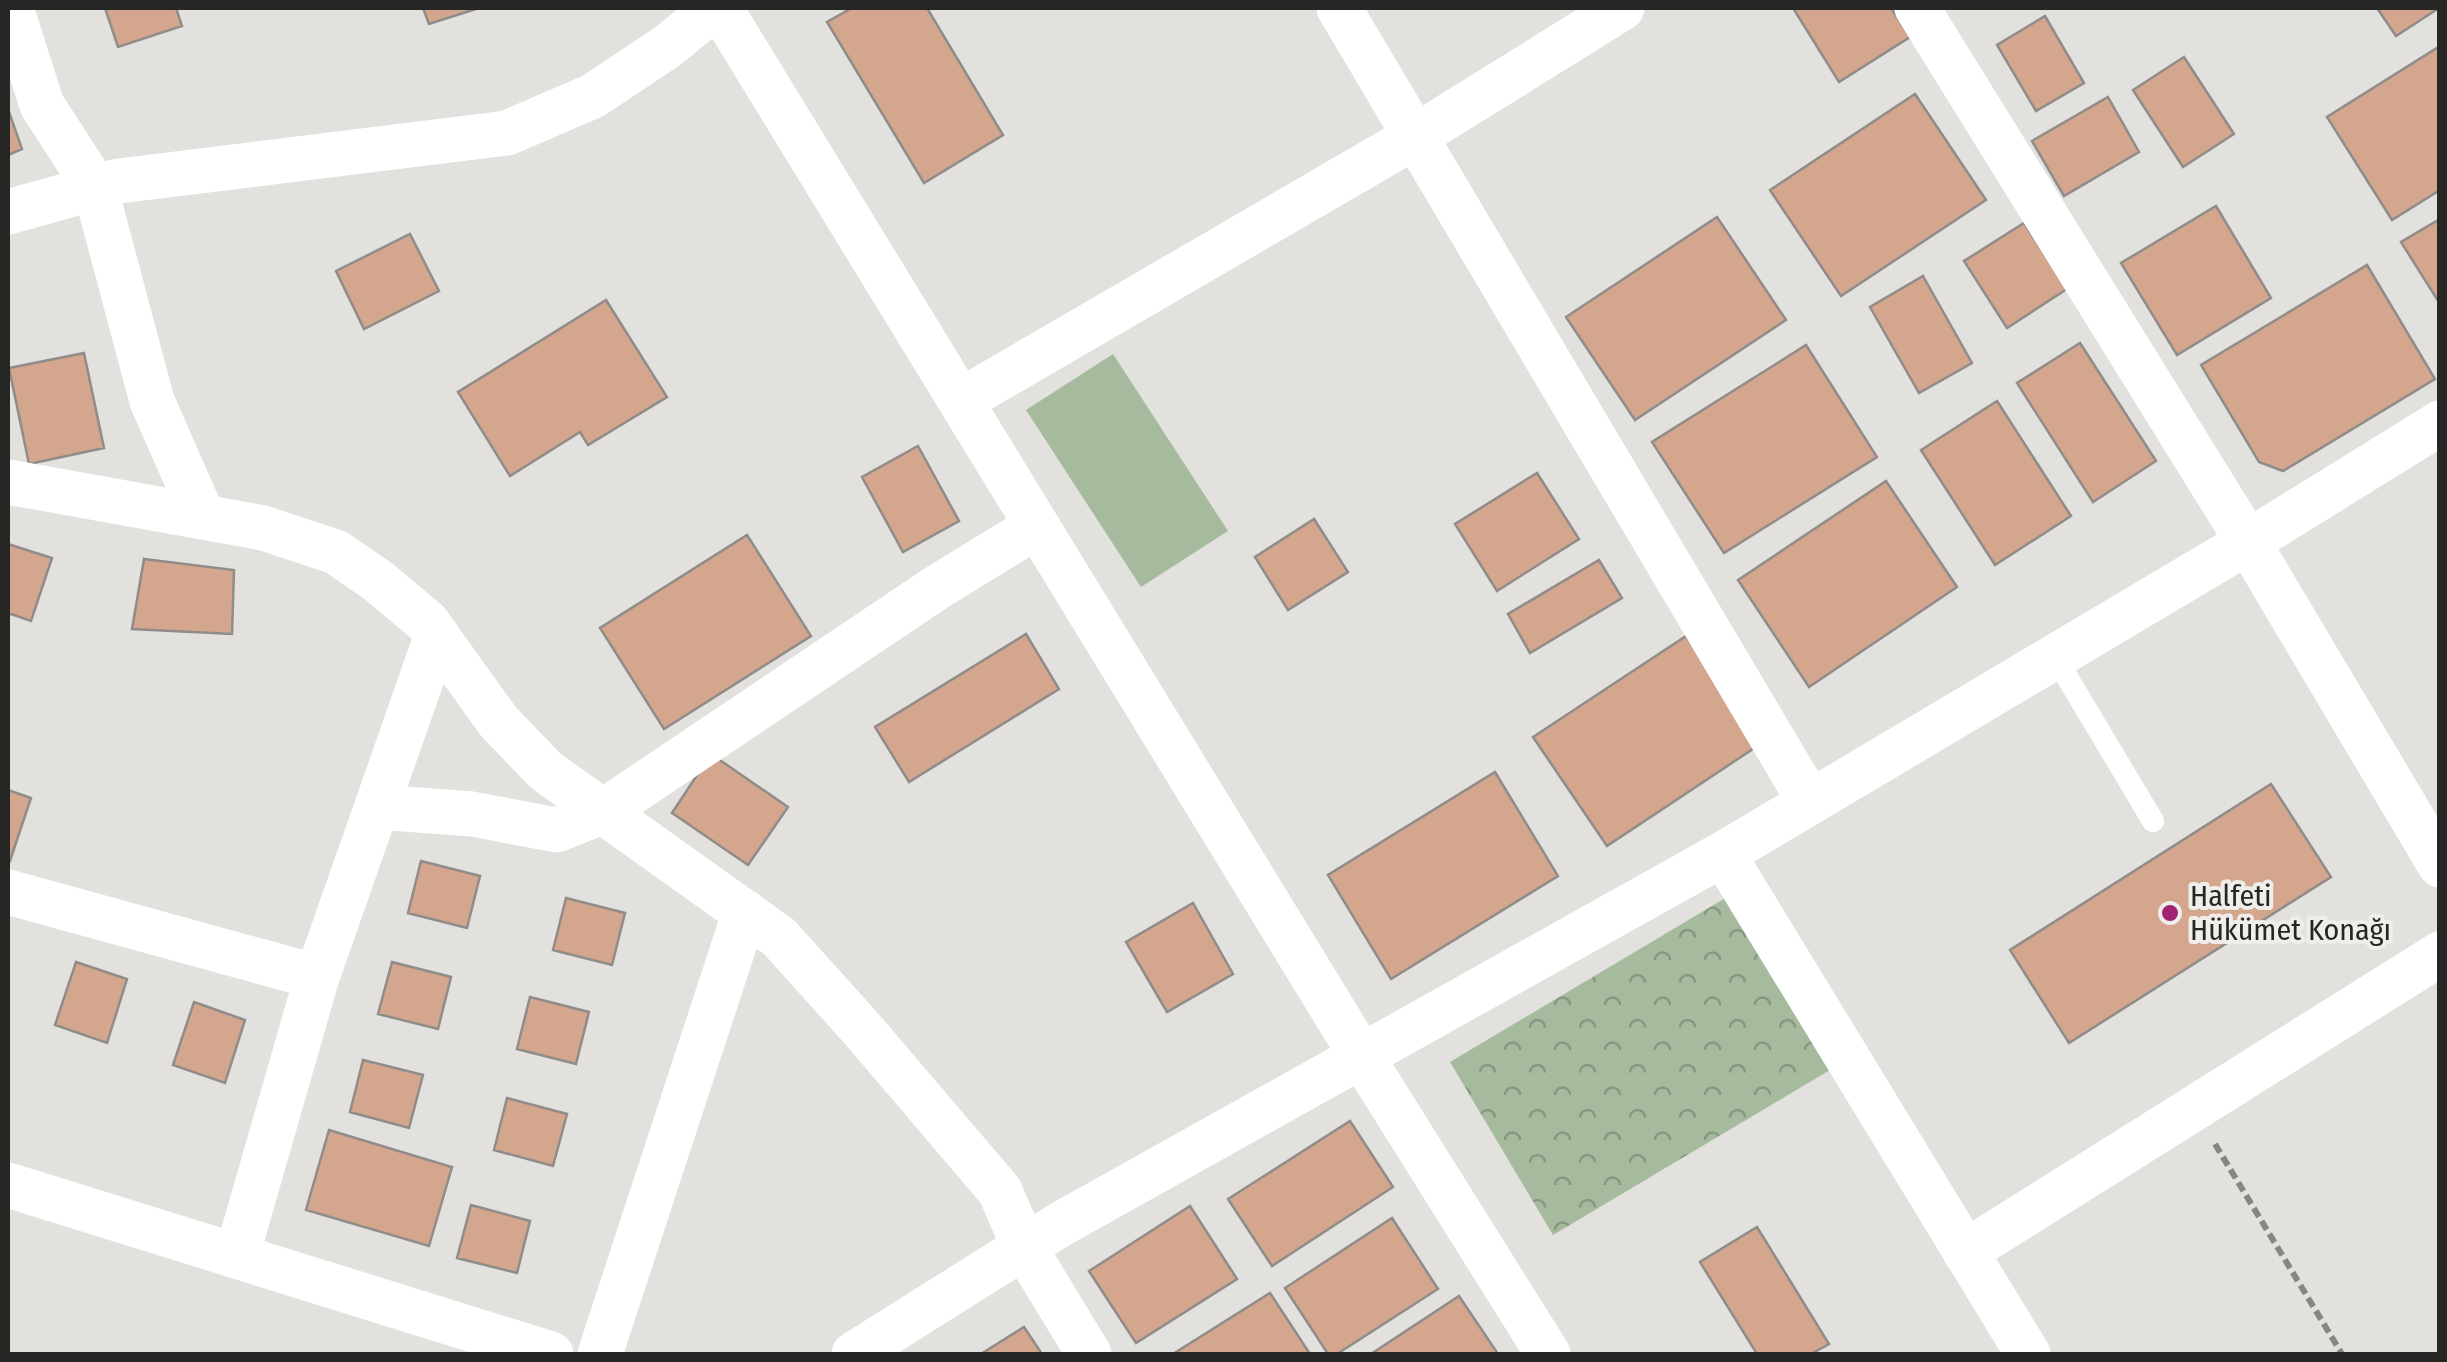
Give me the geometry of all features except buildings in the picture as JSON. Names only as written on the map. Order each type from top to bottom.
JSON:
[{"type":"street","points":[[11,8],[42,105],[95,187],[152,401],[203,517]]},
{"type":"street","points":[[8,212],[119,181],[507,133],[594,96],[717,8],[1548,1354]]},
{"type":"street","points":[[1339,8],[1810,802]]},
{"type":"street","points":[[962,400],[1416,136],[1622,8]]},
{"type":"street","points":[[1917,8],[2248,542],[2440,865]]},
{"type":"street","points":[[854,1354],[1024,1247],[1723,854],[2248,542],[2440,423]]},
{"type":"street","points":[[8,482],[263,528],[336,552],[378,581],[428,622],[510,734],[546,772],[745,912],[778,937],[802,963],[1000,1191],[1024,1247],[1090,1354]]},
{"type":"street","points":[[377,807],[472,814],[557,830],[604,811],[838,652],[1037,526]]},
{"type":"street","points":[[237,1255],[317,977],[436,635]]},
{"type":"street","points":[[1723,854],[2028,1354]]},
{"type":"street","points":[[8,892],[317,977]]},
{"type":"street","points":[[600,1354],[745,912]]},
{"type":"street","points":[[1965,1252],[2440,954]]},
{"type":"street","points":[[8,1184],[551,1354]]},
{"type":"lane","points":[[2055,657],[2153,821]]},
{"type":"path","points":[[2194,1108],[2342,1354]]},
{"type":"green space","points":[[1113,354],[1228,531],[1141,587],[1026,410]]},
{"type":"green space","points":[[1727,897],[1830,1070],[1553,1235],[1450,1062]]},
{"type":"place","name":"Halfeti Hükümet Konağı","points":[[2170,913]]}]
